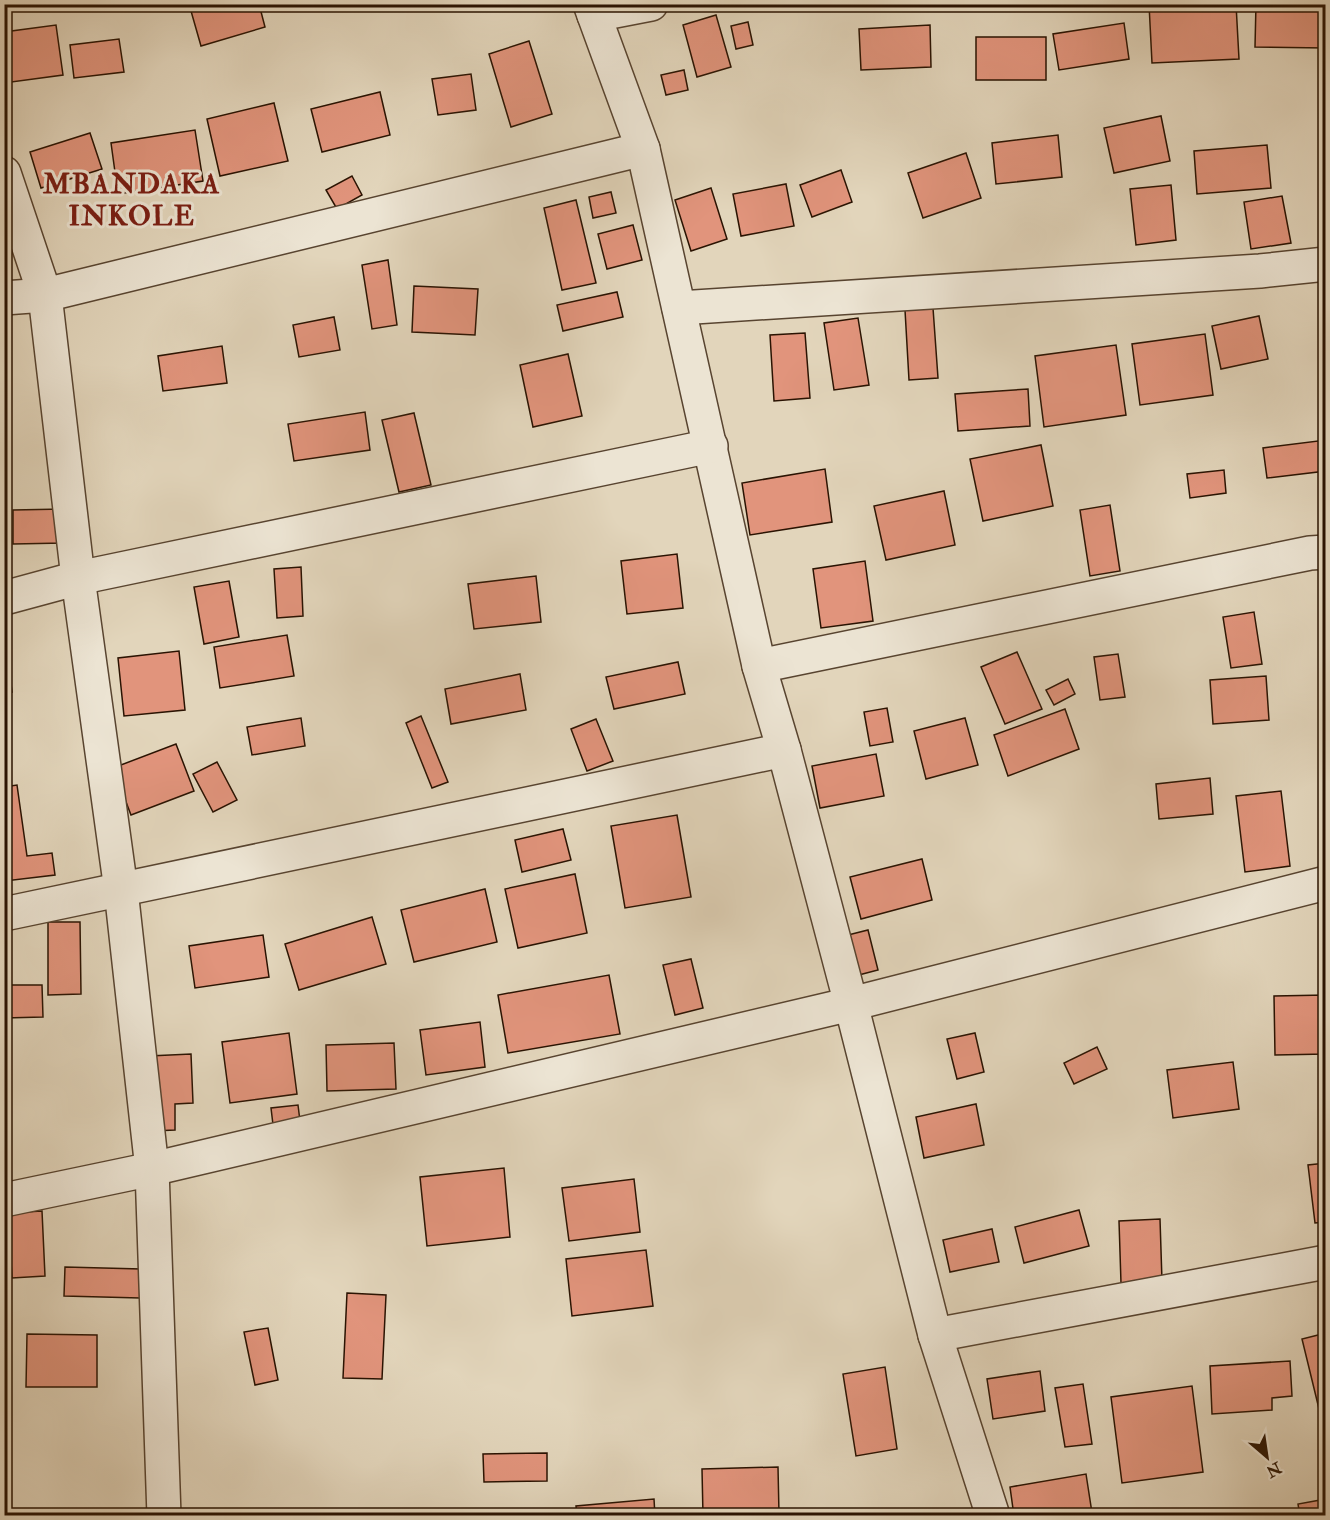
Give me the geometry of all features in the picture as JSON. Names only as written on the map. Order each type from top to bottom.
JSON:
[{"type":"street","points":[[651,4],[592,10],[643,149],[759,666],[784,750],[851,1004],[935,1335],[993,1515]]},
{"type":"street","points":[[4,298],[45,295],[643,149]]},
{"type":"street","points":[[4,173],[45,295],[78,578],[121,890],[152,1169],[164,1515]]},
{"type":"street","points":[[679,308],[1260,271],[1326,264]]},
{"type":"street","points":[[4,598],[78,578],[711,446]]},
{"type":"street","points":[[759,666],[1310,553],[1326,552]]},
{"type":"street","points":[[4,914],[784,750]]},
{"type":"street","points":[[4,1200],[152,1169],[851,1004],[1326,883]]},
{"type":"street","points":[[935,1335],[1326,1262]]},
{"type":"building","points":[[189,4],[259,4],[265,27],[201,46]]},
{"type":"building","points":[[1149,4],[1236,4],[1239,59],[1152,63]]},
{"type":"building","points":[[1256,4],[1326,4],[1326,48],[1255,47]]},
{"type":"building","points":[[716,15],[731,67],[697,77],[683,25]]},
{"type":"building","points":[[748,22],[753,45],[736,49],[731,26]]},
{"type":"building","points":[[1124,23],[1129,59],[1059,70],[1053,34]]},
{"type":"building","points":[[56,25],[63,75],[4,83],[4,32]]},
{"type":"building","points":[[930,25],[931,67],[861,70],[859,29]]},
{"type":"building","points":[[976,37],[1046,37],[1046,80],[976,80]]},
{"type":"building","points":[[119,39],[124,72],[74,78],[70,45]]},
{"type":"building","points":[[529,41],[552,114],[511,127],[489,54]]},
{"type":"building","points":[[684,70],[688,90],[666,95],[661,75]]},
{"type":"building","points":[[471,74],[476,110],[438,115],[432,79]]},
{"type":"building","points":[[380,92],[390,135],[322,152],[311,109]]},
{"type":"building","points":[[274,103],[288,161],[220,176],[207,119]]},
{"type":"building","points":[[1161,116],[1170,161],[1114,173],[1104,128]]},
{"type":"building","points":[[195,130],[203,181],[118,194],[111,143]]},
{"type":"building","points":[[90,133],[102,169],[41,188],[30,152]]},
{"type":"building","points":[[1058,135],[1062,177],[996,184],[992,143]]},
{"type":"building","points":[[1267,145],[1271,188],[1197,194],[1194,151]]},
{"type":"building","points":[[966,153],[981,198],[923,218],[908,173]]},
{"type":"building","points":[[841,170],[852,202],[812,217],[800,185]]},
{"type":"building","points":[[352,176],[362,195],[337,209],[326,190]]},
{"type":"building","points":[[786,184],[794,226],[741,236],[733,194]]},
{"type":"building","points":[[1171,185],[1176,240],[1136,245],[1130,189]]},
{"type":"building","points":[[711,188],[727,239],[691,251],[675,200]]},
{"type":"building","points":[[611,192],[616,213],[593,218],[589,197]]},
{"type":"building","points":[[1282,196],[1291,243],[1251,249],[1244,202]]},
{"type":"building","points":[[576,200],[596,283],[562,290],[544,208]]},
{"type":"building","points":[[633,225],[642,260],[607,269],[598,234]]},
{"type":"building","points":[[388,260],[397,325],[372,329],[362,265]]},
{"type":"building","points":[[414,286],[478,289],[475,335],[412,332]]},
{"type":"building","points":[[617,292],[623,317],[563,331],[557,305]]},
{"type":"building","points":[[933,308],[938,378],[909,380],[905,310]]},
{"type":"building","points":[[1259,316],[1268,359],[1221,369],[1212,326]]},
{"type":"building","points":[[334,317],[340,350],[299,357],[293,325]]},
{"type":"building","points":[[858,318],[869,385],[834,390],[824,323]]},
{"type":"building","points":[[805,333],[810,398],[774,401],[770,335]]},
{"type":"building","points":[[1205,334],[1213,395],[1140,405],[1132,344]]},
{"type":"building","points":[[1116,345],[1126,415],[1044,427],[1035,356]]},
{"type":"building","points":[[222,346],[227,383],[163,391],[158,356]]},
{"type":"building","points":[[568,354],[582,416],[533,427],[520,365]]},
{"type":"building","points":[[1028,389],[1030,426],[958,431],[955,394]]},
{"type":"building","points":[[365,412],[370,450],[294,461],[288,424]]},
{"type":"building","points":[[414,413],[431,485],[399,492],[382,420]]},
{"type":"building","points":[[1326,440],[1326,471],[1267,478],[1263,448]]},
{"type":"building","points":[[1041,445],[1053,506],[983,521],[970,459]]},
{"type":"building","points":[[825,469],[832,522],[750,535],[742,483]]},
{"type":"building","points":[[1224,470],[1226,493],[1190,498],[1187,474]]},
{"type":"building","points":[[944,491],[955,545],[886,560],[874,506]]},
{"type":"building","points":[[1110,505],[1120,571],[1090,576],[1080,510]]},
{"type":"building","points":[[64,509],[64,543],[13,544],[13,510]]},
{"type":"building","points":[[677,554],[683,608],[627,614],[621,561]]},
{"type":"building","points":[[865,561],[873,621],[821,628],[813,569]]},
{"type":"building","points":[[301,567],[303,616],[277,618],[274,569]]},
{"type":"building","points":[[536,576],[541,622],[474,629],[468,584]]},
{"type":"building","points":[[229,581],[239,637],[204,644],[194,587]]},
{"type":"building","points":[[1254,612],[1262,664],[1231,668],[1223,617]]},
{"type":"building","points":[[4,625],[12,692],[4,693]]},
{"type":"building","points":[[287,635],[294,676],[220,688],[214,647]]},
{"type":"building","points":[[179,651],[185,710],[124,716],[118,658]]},
{"type":"building","points":[[1017,652],[1042,709],[1005,724],[981,667]]},
{"type":"building","points":[[1118,654],[1125,697],[1100,700],[1094,657]]},
{"type":"building","points":[[678,662],[685,694],[614,709],[606,677]]},
{"type":"building","points":[[520,674],[526,710],[451,724],[445,689]]},
{"type":"building","points":[[1266,676],[1269,720],[1213,724],[1210,680]]},
{"type":"building","points":[[1068,679],[1075,694],[1054,705],[1046,690]]},
{"type":"building","points":[[887,708],[893,742],[870,746],[864,712]]},
{"type":"building","points":[[1065,709],[1079,749],[1008,776],[994,735]]},
{"type":"building","points":[[421,716],[448,782],[432,788],[406,723]]},
{"type":"building","points":[[301,718],[305,746],[252,755],[247,727]]},
{"type":"building","points":[[965,718],[978,765],[926,779],[914,731]]},
{"type":"building","points":[[596,719],[613,761],[587,771],[571,729]]},
{"type":"building","points":[[176,744],[194,791],[131,815],[113,768]]},
{"type":"building","points":[[876,754],[884,796],[820,808],[812,766]]},
{"type":"building","points":[[217,762],[237,800],[213,812],[193,774]]},
{"type":"building","points":[[1210,778],[1213,814],[1159,819],[1156,784]]},
{"type":"building","points":[[17,785],[27,856],[52,853],[55,875],[5,881],[4,787]]},
{"type":"building","points":[[1281,791],[1290,866],[1245,872],[1236,796]]},
{"type":"building","points":[[677,815],[691,897],[625,908],[611,826]]},
{"type":"building","points":[[563,829],[571,860],[522,872],[515,840]]},
{"type":"building","points":[[922,859],[932,900],[861,919],[850,877]]},
{"type":"building","points":[[575,874],[587,933],[518,948],[505,889]]},
{"type":"building","points":[[485,889],[497,942],[414,962],[401,910]]},
{"type":"building","points":[[372,917],[386,964],[299,990],[285,944]]},
{"type":"building","points":[[48,922],[80,922],[81,994],[48,995]]},
{"type":"building","points":[[868,930],[878,970],[851,977],[840,937]]},
{"type":"building","points":[[263,935],[269,977],[195,988],[189,946]]},
{"type":"building","points":[[691,959],[703,1008],[675,1015],[663,965]]},
{"type":"building","points":[[609,975],[620,1034],[508,1053],[498,995]]},
{"type":"building","points":[[4,985],[42,985],[43,1017],[4,1018]]},
{"type":"building","points":[[1326,995],[1326,1054],[1275,1055],[1274,996]]},
{"type":"building","points":[[480,1022],[485,1067],[426,1075],[420,1030]]},
{"type":"building","points":[[289,1033],[297,1094],[230,1103],[222,1042]]},
{"type":"building","points":[[975,1033],[984,1072],[957,1079],[947,1039]]},
{"type":"building","points":[[394,1043],[396,1089],[327,1091],[326,1045]]},
{"type":"building","points":[[1097,1047],[1107,1069],[1074,1084],[1064,1063]]},
{"type":"building","points":[[191,1054],[193,1103],[175,1104],[175,1130],[153,1131],[149,1056]]},
{"type":"building","points":[[1233,1062],[1239,1109],[1173,1118],[1167,1070]]},
{"type":"building","points":[[976,1104],[984,1145],[924,1158],[916,1117]]},
{"type":"building","points":[[298,1105],[301,1129],[274,1133],[271,1108]]},
{"type":"building","points":[[1326,1163],[1326,1222],[1315,1223],[1308,1165]]},
{"type":"building","points":[[504,1168],[510,1237],[427,1246],[420,1177]]},
{"type":"building","points":[[634,1179],[640,1232],[569,1241],[562,1188]]},
{"type":"building","points":[[1079,1210],[1089,1246],[1024,1263],[1015,1227]]},
{"type":"building","points":[[42,1211],[45,1276],[12,1278],[8,1213]]},
{"type":"building","points":[[1160,1219],[1162,1281],[1121,1283],[1119,1221]]},
{"type":"building","points":[[992,1229],[999,1262],[950,1272],[943,1240]]},
{"type":"building","points":[[646,1250],[653,1306],[572,1316],[566,1259]]},
{"type":"building","points":[[65,1267],[141,1269],[140,1298],[64,1296]]},
{"type":"building","points":[[347,1293],[386,1295],[382,1379],[343,1378]]},
{"type":"building","points":[[268,1328],[278,1380],[255,1385],[244,1332]]},
{"type":"building","points":[[1326,1333],[1326,1411],[1320,1413],[1302,1339]]},
{"type":"building","points":[[27,1334],[97,1335],[97,1387],[26,1387]]},
{"type":"building","points":[[1290,1361],[1292,1396],[1272,1398],[1272,1410],[1212,1414],[1210,1366]]},
{"type":"building","points":[[885,1367],[897,1449],[856,1456],[843,1374]]},
{"type":"building","points":[[1040,1371],[1045,1411],[993,1419],[987,1379]]},
{"type":"building","points":[[1083,1384],[1092,1444],[1065,1447],[1055,1388]]},
{"type":"building","points":[[1192,1386],[1203,1472],[1122,1483],[1111,1397]]},
{"type":"building","points":[[547,1453],[547,1481],[484,1482],[483,1454]]},
{"type":"building","points":[[778,1467],[779,1514],[703,1516],[702,1469]]},
{"type":"building","points":[[1086,1474],[1092,1513],[1075,1516],[1014,1516],[1010,1487]]},
{"type":"building","points":[[654,1499],[655,1516],[577,1516],[576,1506]]},
{"type":"building","points":[[1326,1499],[1326,1516],[1300,1516],[1298,1504]]},
{"type":"building","points":[[1161,1511],[1162,1516],[1142,1516]]},
{"type":"district","name":"MBANDAKA INKOLE","points":[[132,199]]}]
